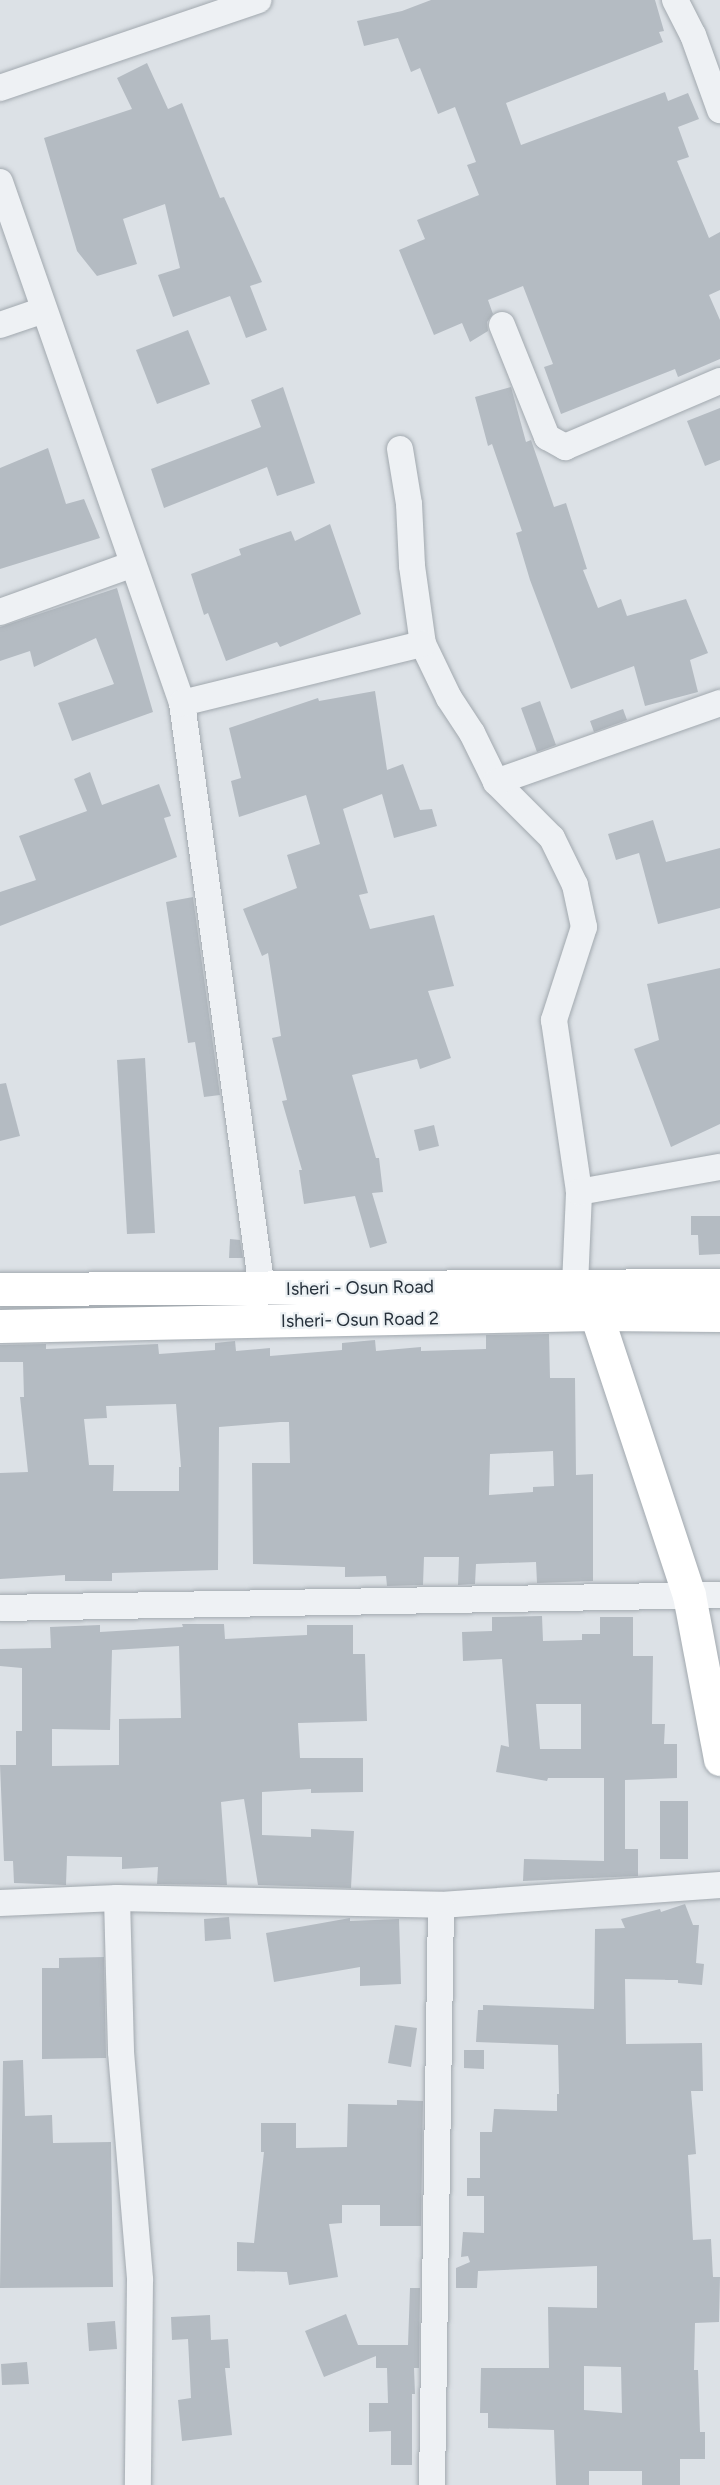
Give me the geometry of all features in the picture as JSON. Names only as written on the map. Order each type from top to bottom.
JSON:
[{"type":"main road","name":"Isheri - Osun Road","points":[[0,1289],[262,1289],[589,1295],[720,1285]]},
{"type":"main road","name":"Isheri- Osun Road 2","points":[[0,1326],[589,1295],[720,1315]]},
{"type":"main road","points":[[589,1295],[705,1595],[720,1758]]},
{"type":"street","points":[[0,88],[258,0]]},
{"type":"street","points":[[675,0],[693,35],[720,110]]},
{"type":"street","points":[[0,182],[182,703],[262,1289]]},
{"type":"street","points":[[0,325],[44,310]]},
{"type":"street","points":[[502,325],[547,437],[565,447],[720,381]]},
{"type":"street","points":[[400,449],[409,504],[412,566],[423,644],[448,698],[471,733],[496,782],[552,838],[575,885],[584,927],[554,1020],[579,1192],[589,1295]]},
{"type":"street","points":[[0,612],[133,564]]},
{"type":"street","points":[[182,703],[423,644]]},
{"type":"street","points":[[496,782],[720,703]]},
{"type":"street","points":[[579,1192],[720,1167]]},
{"type":"street","points":[[0,1608],[705,1595]]},
{"type":"street","points":[[0,1903],[117,1898],[441,1905],[720,1886]]},
{"type":"street","points":[[117,1898],[121,2052],[140,2280],[138,2485]]},
{"type":"street","points":[[432,2485],[441,1905]]},
{"type":"building","points":[[431,0],[655,0],[664,31],[659,32],[663,42],[506,103],[521,145],[665,92],[668,101],[688,93],[699,119],[678,127],[689,157],[677,161],[709,238],[720,232],[720,290],[709,295],[720,320],[720,359],[678,377],[675,369],[561,414],[544,367],[553,364],[523,286],[488,300],[493,314],[487,322],[488,331],[470,342],[462,323],[434,335],[399,250],[425,239],[417,220],[479,195],[467,165],[476,162],[455,107],[438,114],[420,68],[411,72],[398,38],[364,46],[357,21],[402,11]]},
{"type":"building","points":[[147,63],[168,109],[182,103],[220,198],[224,197],[262,282],[250,286],[267,330],[246,338],[230,296],[173,317],[158,275],[180,268],[165,204],[123,219],[137,264],[97,276],[77,251],[44,138],[132,109],[117,78]]},
{"type":"building","points":[[188,330],[210,384],[157,404],[136,350]]},
{"type":"building","points":[[283,387],[315,483],[277,496],[267,467],[164,508],[151,469],[261,427],[251,400]]},
{"type":"building","points":[[511,387],[526,442],[531,440],[554,507],[566,503],[587,569],[583,570],[598,608],[621,599],[627,616],[686,599],[708,653],[690,660],[698,692],[645,706],[634,666],[571,689],[530,580],[516,533],[522,531],[492,444],[488,446],[475,397]]},
{"type":"building","points":[[720,408],[720,460],[705,466],[687,421]]},
{"type":"building","points":[[48,448],[66,504],[84,499],[100,538],[0,569],[0,468]]},
{"type":"building","points":[[330,524],[361,614],[280,647],[277,642],[226,661],[208,613],[204,615],[191,574],[241,555],[239,549],[291,531],[295,541]]},
{"type":"building","points":[[117,588],[153,712],[72,741],[58,703],[114,684],[96,638],[34,667],[30,651],[0,661],[0,627]]},
{"type":"building","points":[[375,691],[387,770],[403,764],[420,810],[432,809],[437,826],[394,838],[382,794],[343,809],[368,893],[359,895],[370,929],[434,915],[454,986],[428,991],[451,1058],[420,1069],[417,1059],[352,1075],[376,1158],[379,1158],[383,1192],[372,1193],[387,1243],[370,1248],[355,1196],[304,1204],[299,1170],[302,1170],[282,1101],[287,1100],[272,1038],[281,1036],[268,953],[262,956],[243,909],[297,888],[287,855],[320,844],[306,795],[239,817],[231,781],[241,778],[229,728],[318,698],[319,701]]},
{"type":"building","points":[[540,701],[556,745],[537,752],[521,708]]},
{"type":"building","points":[[623,709],[627,720],[594,732],[590,721]]},
{"type":"building","points":[[90,772],[102,805],[159,784],[171,816],[164,818],[177,857],[0,926],[0,892],[36,880],[19,836],[87,811],[74,779]]},
{"type":"building","points":[[653,820],[666,862],[720,848],[720,908],[658,924],[639,853],[616,860],[608,834]]},
{"type":"building","points":[[193,897],[220,1095],[204,1097],[195,1042],[188,1043],[166,902]]},
{"type":"building","points":[[720,968],[720,1124],[671,1147],[634,1049],[659,1040],[647,984]]},
{"type":"building","points":[[145,1058],[155,1233],[127,1234],[117,1060]]},
{"type":"building","points":[[6,1083],[20,1136],[0,1141],[0,1084]]},
{"type":"building","points":[[434,1125],[439,1146],[419,1151],[414,1130]]},
{"type":"building","points":[[691,1216],[720,1216],[720,1254],[699,1255],[698,1235],[691,1235]]},
{"type":"building","points":[[230,1239],[240,1240],[243,1258],[229,1258]]},
{"type":"building","points":[[549,1334],[550,1378],[575,1378],[576,1475],[593,1474],[593,1581],[537,1583],[536,1562],[476,1564],[475,1584],[458,1585],[459,1557],[424,1557],[423,1585],[387,1586],[386,1576],[345,1577],[345,1567],[253,1564],[252,1463],[290,1463],[289,1422],[219,1427],[218,1570],[112,1573],[112,1581],[65,1581],[65,1575],[0,1579],[0,1473],[28,1472],[20,1397],[24,1397],[23,1362],[0,1362],[0,1345],[46,1344],[46,1349],[158,1344],[159,1354],[215,1350],[215,1343],[235,1341],[236,1351],[270,1348],[270,1356],[342,1350],[342,1343],[375,1340],[376,1351],[421,1347],[421,1351],[486,1349],[486,1335]],"holes":[[[176,1404],[181,1467],[179,1467],[179,1491],[113,1491],[114,1465],[89,1465],[84,1419],[107,1418],[106,1406]],[[553,1451],[554,1486],[533,1487],[533,1492],[489,1495],[490,1454]]]},
{"type":"building","points":[[542,1616],[543,1641],[582,1640],[582,1634],[600,1634],[600,1617],[633,1617],[633,1656],[653,1656],[652,1724],[665,1724],[664,1744],[677,1744],[677,1778],[625,1780],[625,1849],[638,1849],[638,1876],[523,1881],[524,1859],[604,1861],[604,1778],[548,1778],[547,1781],[496,1772],[501,1745],[509,1747],[502,1659],[463,1661],[462,1632],[492,1631],[492,1617]],"holes":[[[536,1704],[581,1704],[581,1749],[540,1749]]]},
{"type":"building","points":[[182,1624],[224,1624],[225,1639],[307,1635],[307,1625],[353,1625],[353,1654],[365,1654],[367,1721],[298,1723],[300,1758],[363,1758],[363,1792],[311,1793],[311,1789],[262,1792],[262,1835],[311,1837],[311,1829],[354,1831],[351,1888],[258,1885],[244,1799],[221,1802],[227,1885],[157,1884],[158,1867],[122,1869],[122,1857],[67,1856],[66,1885],[14,1883],[13,1861],[4,1861],[0,1765],[16,1765],[16,1731],[22,1731],[22,1668],[0,1666],[0,1649],[51,1648],[50,1627],[100,1625],[100,1632],[183,1627]],"holes":[[[179,1646],[181,1718],[119,1719],[119,1765],[52,1766],[52,1729],[110,1730],[112,1650]]]},
{"type":"building","points":[[660,1801],[688,1801],[688,1859],[660,1859]]},
{"type":"building","points":[[685,1904],[693,1925],[699,1925],[696,1963],[704,1964],[702,1985],[678,1983],[678,1980],[625,1979],[626,2044],[702,2043],[703,2091],[691,2091],[696,2154],[688,2155],[693,2240],[711,2239],[713,2277],[720,2277],[719,2322],[695,2323],[694,2370],[698,2370],[700,2432],[705,2432],[705,2459],[680,2459],[680,2485],[642,2485],[642,2471],[589,2471],[589,2485],[556,2485],[554,2430],[488,2428],[488,2413],[480,2413],[481,2368],[549,2368],[548,2307],[597,2308],[597,2266],[478,2271],[477,2288],[456,2288],[456,2268],[470,2262],[468,2256],[461,2257],[463,2232],[484,2233],[484,2196],[467,2196],[467,2178],[480,2178],[480,2132],[492,2132],[494,2109],[557,2111],[557,2094],[559,2094],[558,2045],[476,2042],[478,2010],[483,2010],[483,2005],[594,2009],[595,1929],[625,1928],[621,1919],[660,1909],[661,1912]],"holes":[[[584,2366],[621,2367],[622,2413],[584,2410]]]},
{"type":"building","points":[[229,1917],[231,1939],[205,1941],[204,1919]]},
{"type":"building","points":[[350,1918],[350,1921],[399,1919],[401,1984],[360,1986],[360,1967],[274,1982],[266,1933]]},
{"type":"building","points":[[104,1957],[106,2058],[42,2059],[42,1968],[59,1968],[59,1958]]},
{"type":"building","points":[[395,2025],[417,2028],[411,2067],[388,2063]]},
{"type":"building","points":[[464,2050],[484,2050],[484,2069],[464,2068]]},
{"type":"building","points":[[23,2060],[25,2116],[52,2115],[53,2143],[111,2142],[113,2287],[0,2288],[3,2061]]},
{"type":"building","points":[[397,2100],[423,2101],[421,2226],[380,2226],[380,2205],[342,2205],[342,2223],[329,2224],[338,2277],[289,2285],[287,2272],[237,2271],[237,2242],[254,2243],[264,2152],[261,2152],[261,2123],[296,2123],[296,2148],[347,2147],[348,2104],[397,2105]]},
{"type":"building","points":[[410,2288],[420,2288],[419,2368],[414,2368],[415,2394],[412,2394],[412,2465],[391,2465],[391,2431],[369,2432],[369,2403],[388,2403],[387,2368],[376,2368],[376,2356],[324,2377],[305,2331],[346,2314],[358,2345],[408,2345]]},
{"type":"building","points":[[210,2315],[211,2340],[228,2339],[230,2368],[225,2368],[232,2435],[182,2441],[178,2400],[191,2398],[188,2339],[172,2340],[171,2317]]},
{"type":"building","points":[[115,2321],[117,2349],[89,2351],[87,2323]]},
{"type":"building","points":[[27,2362],[29,2384],[2,2385],[1,2364]]}]
